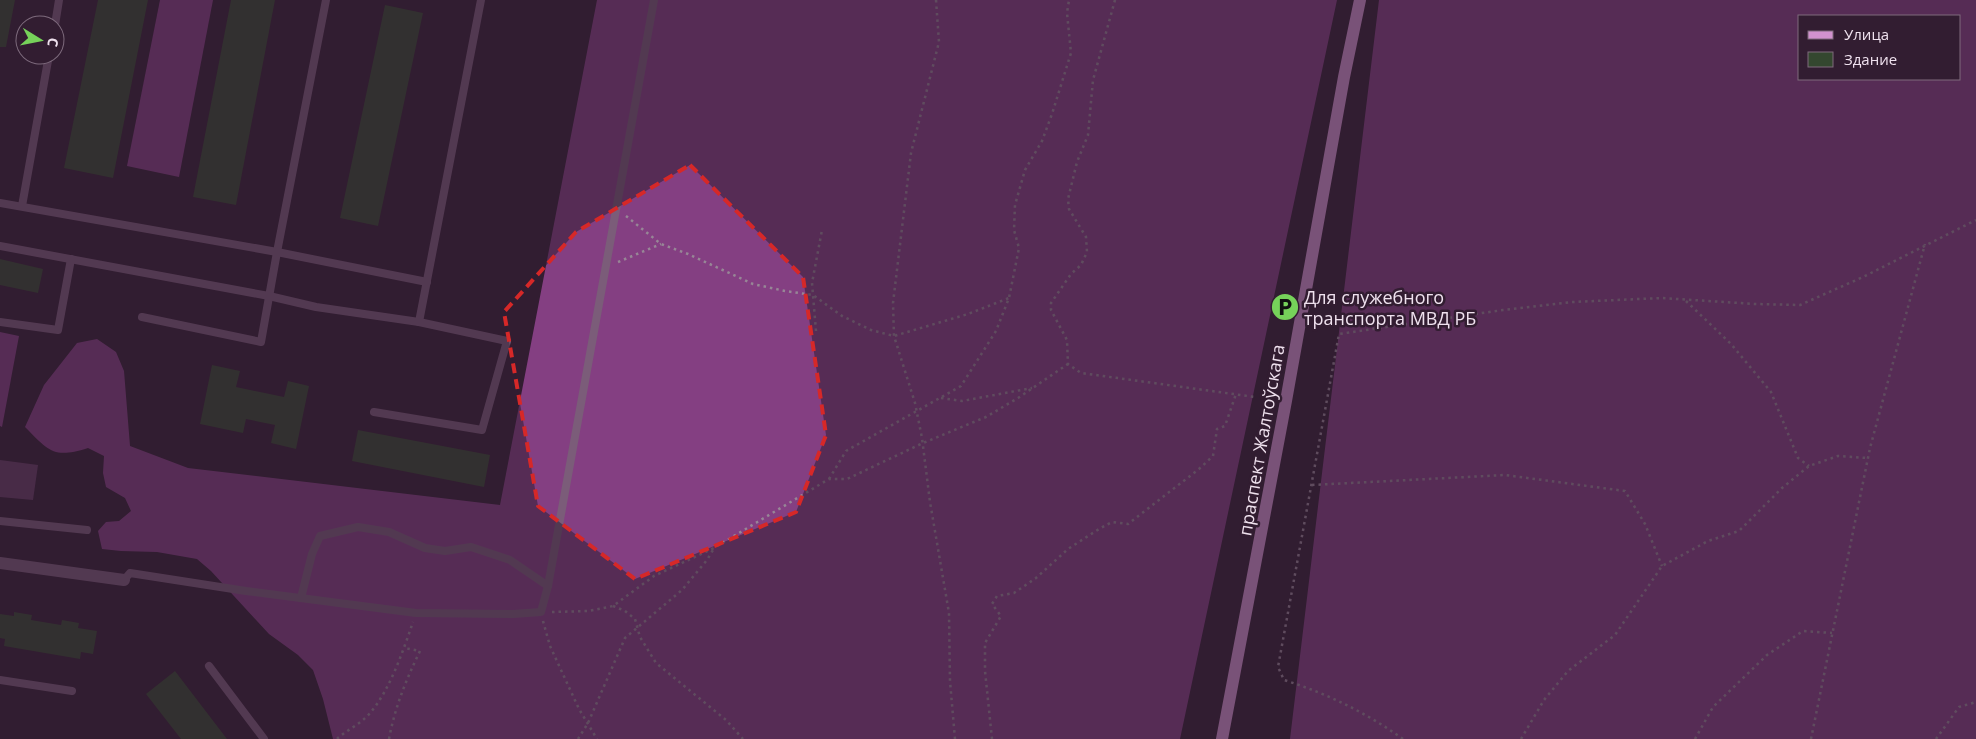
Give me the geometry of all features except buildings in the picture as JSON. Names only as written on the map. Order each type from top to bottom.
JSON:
[{"type":"main road","name":"праспект Жалтоўскага","points":[[1222,739],[1284,411],[1344,77],[1360,0]]},
{"type":"street","points":[[0,563],[124,580]]},
{"type":"lane","points":[[57,15],[59,0]]},
{"type":"lane","points":[[142,318],[261,342],[326,0]]},
{"type":"lane","points":[[419,322],[481,0]]},
{"type":"lane","points":[[124,580],[130,573],[416,613],[512,614],[541,612],[548,586],[654,0]]},
{"type":"lane","points":[[22,206],[47,65]]},
{"type":"lane","points":[[0,203],[277,252],[427,282]]},
{"type":"lane","points":[[0,246],[269,296],[316,307],[419,322],[507,341],[482,430],[374,412]]},
{"type":"lane","points":[[0,322],[58,330],[71,259]]},
{"type":"lane","points":[[0,521],[87,530]]},
{"type":"lane","points":[[301,598],[312,554],[320,536],[358,527],[389,532],[425,548],[445,551],[471,547],[510,560],[548,586]]},
{"type":"lane","points":[[209,666],[264,739]]},
{"type":"lane","points":[[0,680],[72,691]]},
{"type":"path","points":[[936,0],[939,42],[911,153],[893,304],[894,336],[917,411],[923,443],[930,502],[949,613],[950,681],[956,739]]},
{"type":"path","points":[[596,739],[550,646],[541,612],[589,610],[613,606],[654,576],[714,548],[829,479],[846,451],[961,386],[996,331],[1009,298],[1019,248],[1014,230],[1015,205],[1025,170],[1042,141],[1049,123],[1064,82],[1071,53],[1067,13],[1068,0]]},
{"type":"path","points":[[1068,364],[1067,340],[1051,310],[1052,303],[1071,274],[1081,265],[1087,252],[1086,237],[1069,209],[1068,199],[1076,162],[1088,135],[1093,80],[1115,0]]},
{"type":"path","points":[[616,209],[661,244],[688,254],[753,284],[813,295],[842,316],[871,330],[894,336],[968,314],[1009,298]]},
{"type":"path","points":[[1404,739],[1380,723],[1322,692],[1284,680],[1278,667],[1339,334],[1572,302],[1662,298],[1800,305],[1863,277],[1925,244],[1976,220]]},
{"type":"path","points":[[816,331],[812,283],[822,230]]},
{"type":"path","points":[[606,268],[638,252],[661,244]]},
{"type":"path","points":[[1811,739],[1868,458],[1925,244]]},
{"type":"path","points":[[1685,300],[1731,344],[1771,392],[1798,458],[1809,466]]},
{"type":"path","points":[[829,479],[847,479],[923,443],[986,417],[1068,364]]},
{"type":"path","points":[[1068,364],[1081,373],[1255,397]]},
{"type":"path","points":[[940,398],[962,401],[1033,388]]},
{"type":"path","points":[[992,739],[985,671],[985,643],[1001,616],[992,604],[997,596],[1014,593],[1036,578],[1068,549],[1099,529],[1112,522],[1128,524],[1199,469],[1213,456],[1216,429],[1225,426],[1237,394]]},
{"type":"path","points":[[1521,739],[1544,700],[1568,671],[1615,635],[1662,566],[1708,540],[1738,530],[1782,488],[1809,466],[1838,456],[1868,458]]},
{"type":"path","points":[[1312,485],[1505,475],[1625,491],[1645,524],[1662,566]]},
{"type":"path","points":[[578,739],[588,723],[625,638],[682,590],[707,560],[714,548]]},
{"type":"path","points":[[613,606],[625,611],[635,619],[640,638],[656,663],[726,720],[743,739]]},
{"type":"path","points":[[337,739],[349,728],[360,723],[371,712],[382,694],[404,648],[416,613]]},
{"type":"path","points":[[1695,739],[1713,707],[1767,655],[1803,631],[1832,633]]},
{"type":"path","points":[[389,739],[403,686],[420,651],[404,648]]},
{"type":"path","points":[[1936,739],[1958,708],[1976,702]]},
{"type":"highlighted area","points":[[690,165],[803,277],[826,435],[796,512],[635,579],[538,506],[504,312],[576,232]]},
{"type":"shaded area","points":[[160,0],[213,0],[179,177],[127,166]]},
{"type":"shaded area","points":[[597,0],[1337,0],[1180,739],[333,739],[323,699],[313,670],[298,655],[269,634],[211,571],[197,559],[157,552],[102,549],[98,531],[106,522],[119,521],[131,511],[125,498],[106,487],[103,473],[104,456],[88,448],[67,453],[52,451],[25,427],[44,385],[77,343],[97,339],[116,352],[124,371],[130,446],[188,468],[500,505]]},
{"type":"shaded area","points":[[1379,0],[1976,0],[1976,739],[1290,739]]},
{"type":"shaded area","points":[[0,332],[19,336],[2,427],[0,426]]},
{"type":"shaded area","points":[[0,460],[38,465],[33,500],[0,497]]},
{"type":"place","name":"Для служебного транспорта МВД РБ","points":[[1285,307]]}]
